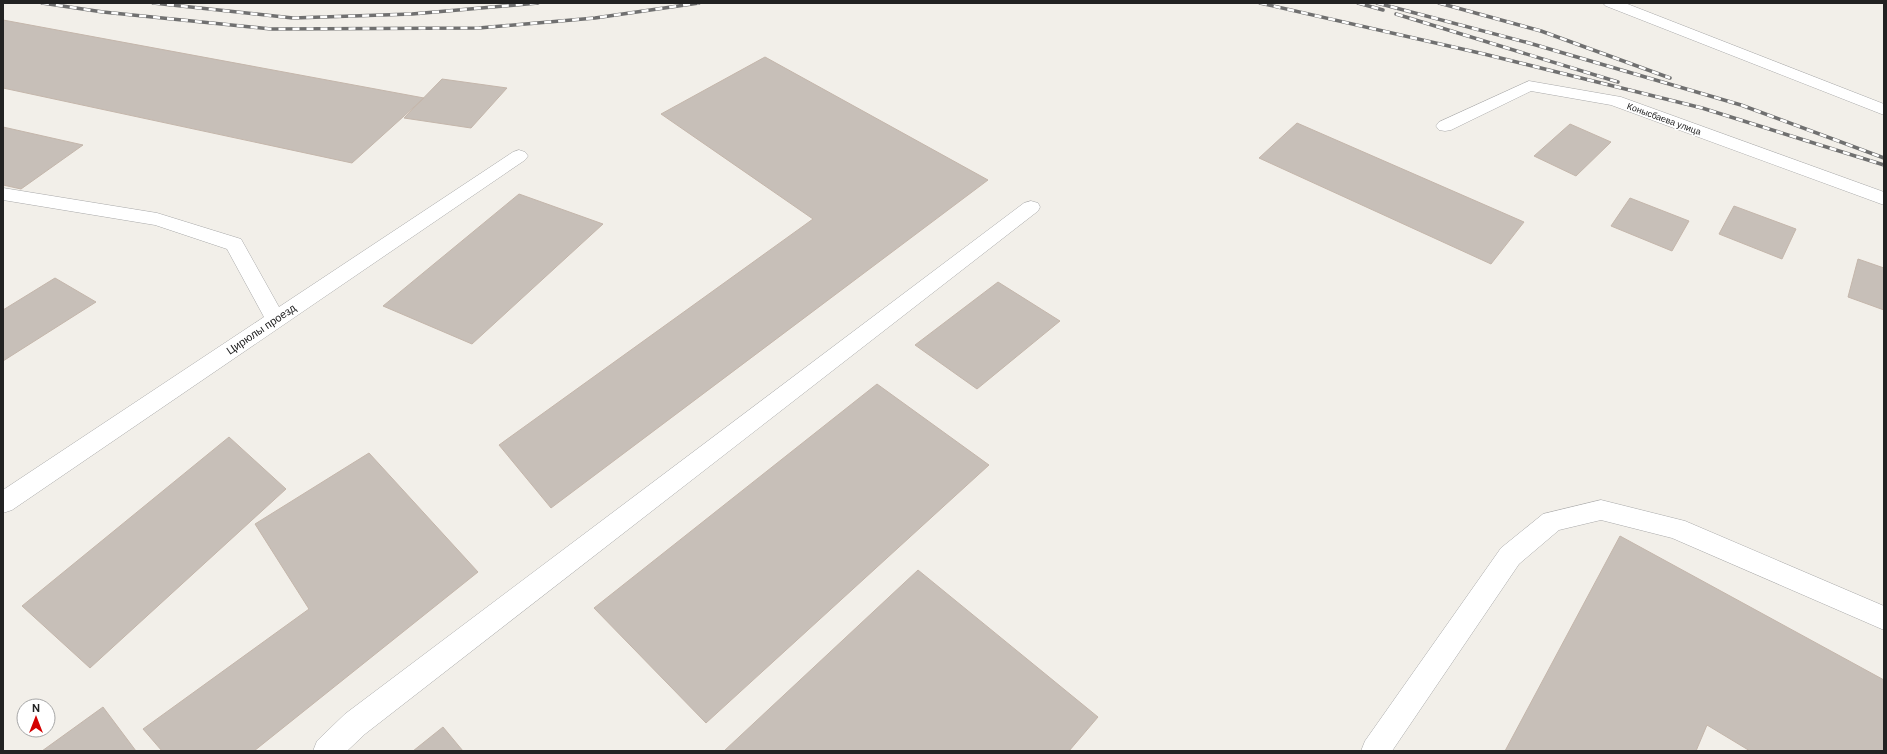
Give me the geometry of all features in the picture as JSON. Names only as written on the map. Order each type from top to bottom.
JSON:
[{"type":"street","points":[[1611,3],[1884,110]]},
{"type":"street","name":"Конысбаева улица","points":[[1445,126],[1529,86],[1615,101],[1884,199]]},
{"type":"street","name":"Цирюлы проезд","points":[[3,503],[519,156]]},
{"type":"street","points":[[3,194],[156,219],[234,244],[276,320]]},
{"type":"street","points":[[327,751],[355,724],[1031,207]]},
{"type":"street","points":[[1375,751],[1510,556],[1552,521],[1601,510],[1676,528],[1884,618]]},
{"type":"building","points":[[3,20],[424,98],[352,163],[3,88]]},
{"type":"building","points":[[765,57],[988,180],[551,508],[499,445],[813,219],[661,114]]},
{"type":"building","points":[[442,79],[507,88],[471,128],[404,118]]},
{"type":"building","points":[[1297,123],[1524,222],[1491,264],[1259,158]]},
{"type":"building","points":[[1570,124],[1611,142],[1576,176],[1534,156]]},
{"type":"building","points":[[3,127],[83,145],[21,189],[3,185]]},
{"type":"building","points":[[519,194],[603,224],[472,344],[383,306]]},
{"type":"building","points":[[1630,198],[1689,221],[1672,251],[1611,226]]},
{"type":"building","points":[[1734,206],[1796,229],[1782,259],[1719,234]]},
{"type":"building","points":[[1858,259],[1884,268],[1884,310],[1848,297]]},
{"type":"building","points":[[55,278],[96,302],[3,361],[3,310]]},
{"type":"building","points":[[998,282],[1060,321],[977,389],[915,345]]},
{"type":"building","points":[[877,384],[989,465],[706,723],[594,608]]},
{"type":"building","points":[[229,437],[286,489],[90,668],[22,606]]},
{"type":"building","points":[[369,453],[478,572],[254,751],[162,751],[143,729],[309,609],[255,524]]},
{"type":"building","points":[[1620,536],[1884,680],[1884,751],[1750,751],[1707,725],[1696,751],[1505,751]]},
{"type":"building","points":[[918,570],[1098,717],[1069,751],[724,751]]},
{"type":"building","points":[[103,707],[136,751],[42,751]]},
{"type":"building","points":[[443,727],[463,751],[413,751]]},
{"type":"railway","points":[[42,3],[103,12],[271,29],[479,28],[595,18],[699,3]]},
{"type":"railway","points":[[153,3],[293,18],[412,14],[538,3]]},
{"type":"railway","points":[[1260,3],[1484,54],[1702,108],[1884,165]]},
{"type":"railway","points":[[1358,3],[1383,10]]},
{"type":"railway","points":[[1377,3],[1529,43],[1741,105],[1884,158]]},
{"type":"railway","points":[[1439,3],[1541,31],[1670,78]]},
{"type":"railway","points":[[1396,14],[1618,82]]}]
